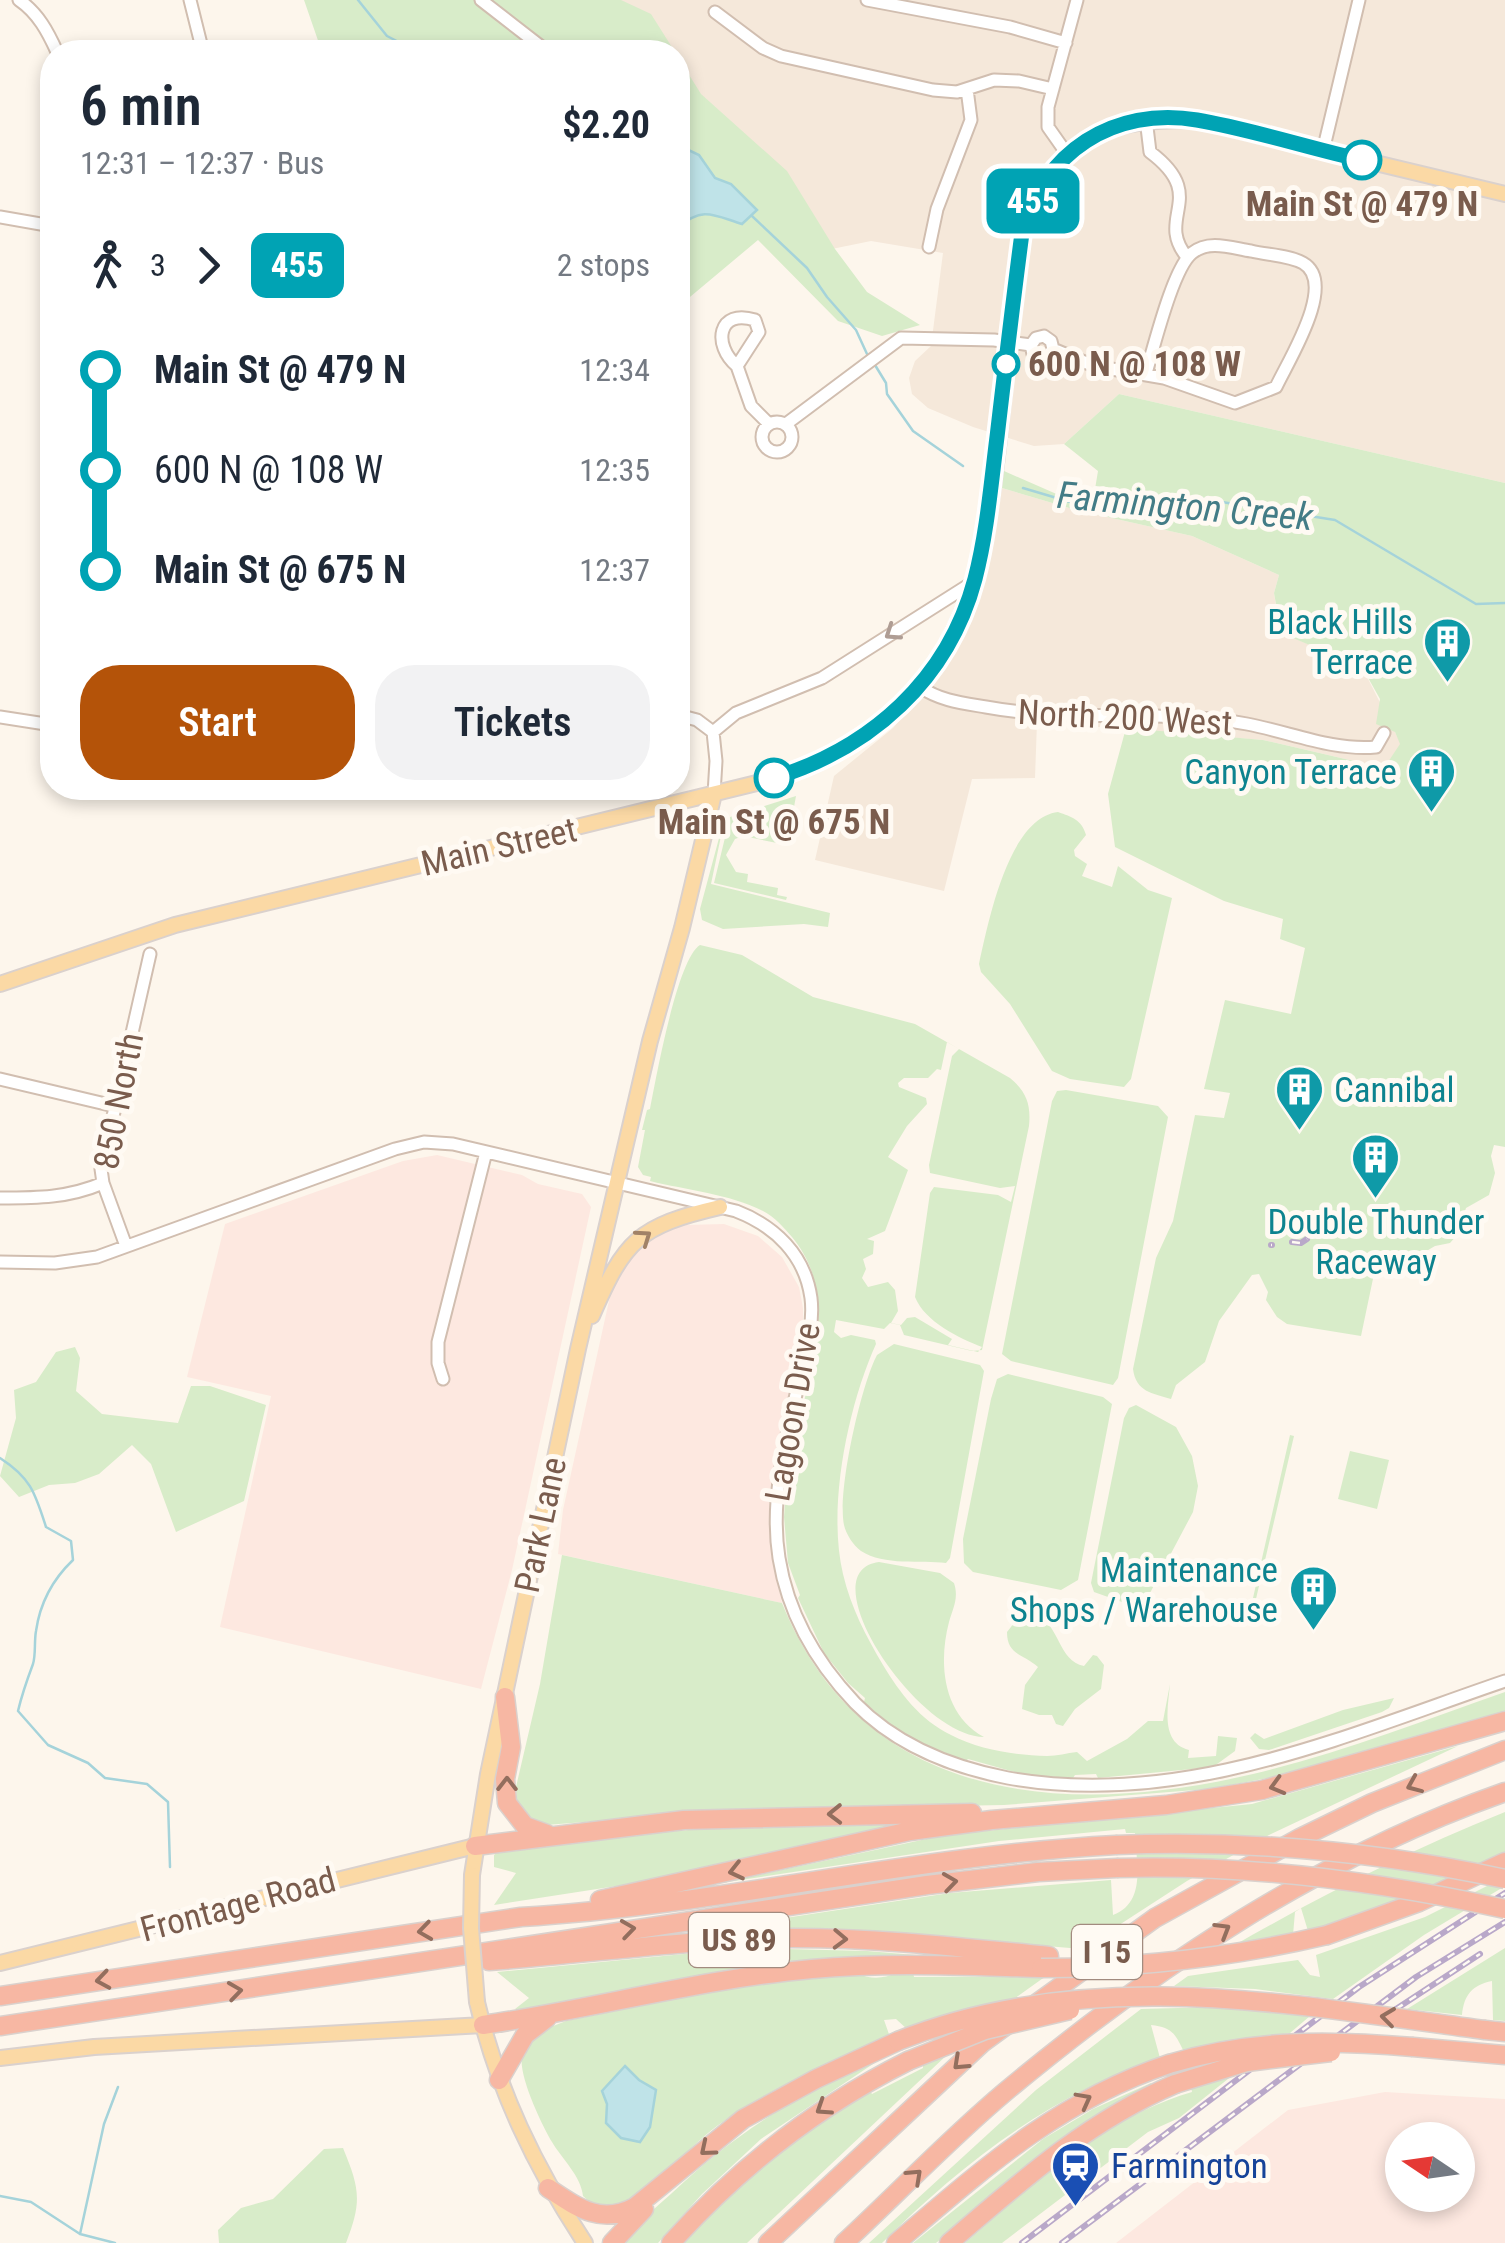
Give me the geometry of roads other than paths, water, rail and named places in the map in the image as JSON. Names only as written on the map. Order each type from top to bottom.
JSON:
[{"type":"highway","points":[[505,1697],[511,1747],[504,1779],[507,1803],[525,1826],[540,1833],[563,1834]]},
{"type":"highway","name":"US 89","points":[[0,1996],[521,1918],[910,1831],[1262,1790],[1505,1721]]},
{"type":"highway","name":"I 15","points":[[768,2243],[982,2043],[1155,1918],[1372,1803],[1505,1750]]},
{"type":"highway","name":"I 15","points":[[844,2243],[1002,2095],[1109,2008],[1205,1942],[1337,1864],[1505,1792]]},
{"type":"highway","points":[[476,1846],[684,1820],[754,1816],[1073,1812]]},
{"type":"highway","points":[[521,1918],[592,1913],[996,1854],[1116,1844],[1308,1848],[1505,1879]]},
{"type":"highway","points":[[483,2026],[550,2016],[670,1988],[811,1969],[1045,1962],[1103,1968],[1244,1953],[1328,1935],[1419,1902],[1505,1862]]},
{"type":"highway","points":[[428,1963],[927,1885],[1038,1872],[1117,1868],[1286,1872],[1419,1891],[1505,1909]]},
{"type":"highway","name":"US 89","points":[[0,2026],[428,1963],[783,1938],[892,1941],[1045,1962]]},
{"type":"highway","points":[[548,2188],[593,2215],[608,2217],[636,2207],[743,2120],[816,2079],[898,2041],[962,2020],[1046,2001],[1090,1996],[1253,2000],[1505,2032]]},
{"type":"highway","points":[[671,2243],[706,2204],[766,2150],[859,2085],[908,2061],[1002,2025],[1139,1998]]},
{"type":"highway","points":[[500,2080],[525,2035],[550,2016]]},
{"type":"highway","points":[[896,2243],[1038,2127],[1101,2091],[1170,2064],[1220,2051],[1293,2042],[1505,2056]]},
{"type":"highway","points":[[948,2243],[1093,2126],[1176,2084],[1278,2056],[1413,2047]]},
{"type":"highway","points":[[612,2243],[671,2179]]},
{"type":"main road","points":[[1067,154],[1104,130],[1146,119],[1196,120],[1505,194]]},
{"type":"main road","name":"Main Street","points":[[690,800],[803,769],[832,756],[876,728],[920,687],[952,636],[974,582],[984,541],[1026,216],[1036,194],[1067,154]]},
{"type":"main road","name":"Park Lane","points":[[585,2243],[548,2188],[522,2136],[483,2026],[470,1928],[472,1874],[578,1349],[714,794]]},
{"type":"main road","name":"Main Street","points":[[0,984],[175,925],[689,800]]},
{"type":"main road","points":[[578,1349],[610,1272],[628,1248],[664,1224],[720,1208]]},
{"type":"main road","name":"Frontage Road","points":[[0,1963],[476,1846]]},
{"type":"main road","points":[[0,2058],[94,2047],[483,2026]]},
{"type":"street","points":[[19,0],[30,7],[52,40]]},
{"type":"street","points":[[190,0],[200,40]]},
{"type":"street","points":[[481,0],[533,40]]},
{"type":"street","points":[[868,0],[1010,27],[1066,43]]},
{"type":"street","points":[[1067,154],[1048,127],[1048,107],[1076,0]]},
{"type":"street","points":[[1324,151],[1358,0]]},
{"type":"street","points":[[715,12],[763,48],[781,56],[933,90],[957,92],[994,80],[1053,89]]},
{"type":"street","points":[[929,246],[971,120],[967,88]]},
{"type":"street","points":[[1146,119],[1150,152],[1165,163],[1180,184],[1182,197],[1175,232],[1188,258]]},
{"type":"street","points":[[0,217],[40,224]]},
{"type":"street","points":[[786,424],[901,338],[1031,345],[1044,336],[1051,341],[1052,349],[1107,370],[1146,374],[1235,402],[1250,398],[1276,387],[1314,306],[1317,283],[1306,264],[1218,245],[1202,247],[1178,272],[1146,374]]},
{"type":"street","points":[[737,366],[751,406],[769,424]]},
{"type":"street","points":[[778,421],[786,424],[793,438],[788,448],[779,452],[769,450],[762,442],[762,432],[778,421]]},
{"type":"street","points":[[712,732],[736,713],[822,678],[974,582]]},
{"type":"street","name":"North 200 West","points":[[920,687],[938,699],[1023,714],[1199,718],[1247,724],[1352,749],[1376,747],[1384,733]]},
{"type":"street","points":[[0,717],[40,723]]},
{"type":"street","points":[[690,718],[712,732],[716,761],[714,794]]},
{"type":"street","name":"850 North","points":[[126,1246],[102,1183],[102,1157],[150,954]]},
{"type":"street","points":[[0,1079],[114,1106]]},
{"type":"street","name":"Lagoon Drive","points":[[0,1262],[55,1263],[96,1256],[410,1144],[439,1142],[720,1208],[757,1220],[774,1232],[804,1270],[812,1300],[810,1332],[781,1470],[776,1520],[779,1559],[791,1604],[811,1650],[834,1682],[887,1731],[942,1761],[1007,1778],[1059,1785],[1166,1782],[1305,1752],[1505,1681]]},
{"type":"street","points":[[444,1379],[438,1363],[438,1342],[486,1152]]},
{"type":"street","points":[[0,1198],[75,1195],[102,1183]]},
{"type":"water","points":[[690,151],[699,155],[715,178],[731,184],[757,210],[742,224],[716,215],[690,218]]},
{"type":"water","points":[[625,2066],[656,2090],[650,2127],[640,2142],[621,2138],[606,2123],[607,2104],[602,2091]]},
{"type":"waterway","name":"Farmington Creek","points":[[358,0],[387,36],[395,40]]},
{"type":"waterway","name":"Farmington Creek","points":[[752,216],[807,268],[856,330],[867,354]]},
{"type":"waterway","name":"Farmington Creek","points":[[875,365],[886,383],[887,394],[913,431],[963,466]]},
{"type":"waterway","name":"Farmington Creek","points":[[1023,488],[1077,504],[1203,499],[1335,520],[1476,604],[1505,603]]},
{"type":"waterway","points":[[0,1458],[19,1472],[30,1487],[46,1527],[71,1541],[73,1560],[44,1602],[33,1664],[18,1711],[48,1745],[88,1763],[105,1778],[147,1784],[168,1802],[170,1867]]},
{"type":"waterway","points":[[80,2234],[104,2124],[118,2087]]},
{"type":"waterway","points":[[0,2196],[31,2202],[80,2234],[115,2243]]},
{"type":"railway","points":[[1292,1242],[1307,1239]]},
{"type":"railway","points":[[1022,2243],[1359,1987],[1505,1893]]},
{"type":"railway","points":[[1062,2243],[1416,1977],[1505,1922]]},
{"type":"railway","points":[[1396,2009],[1480,1954]]},
{"type":"place","name":"Main St @ 479 N","points":[[1362,160]]},
{"type":"place","name":"600 N @ 108 W","points":[[1006,364]]},
{"type":"place","name":"Black Hills Terrace","points":[[1448,684]]},
{"type":"place","name":"Main St @ 675 N","points":[[774,778]]},
{"type":"place","name":"Canyon Terrace","points":[[1432,814]]},
{"type":"place","name":"Cannibal","points":[[1299,1132]]},
{"type":"place","name":"Double Thunder Raceway","points":[[1376,1200]]},
{"type":"place","name":"Maintenance Shops / Warehouse","points":[[1313,1632]]},
{"type":"place","name":"Farmington","points":[[1076,2208]]}]
